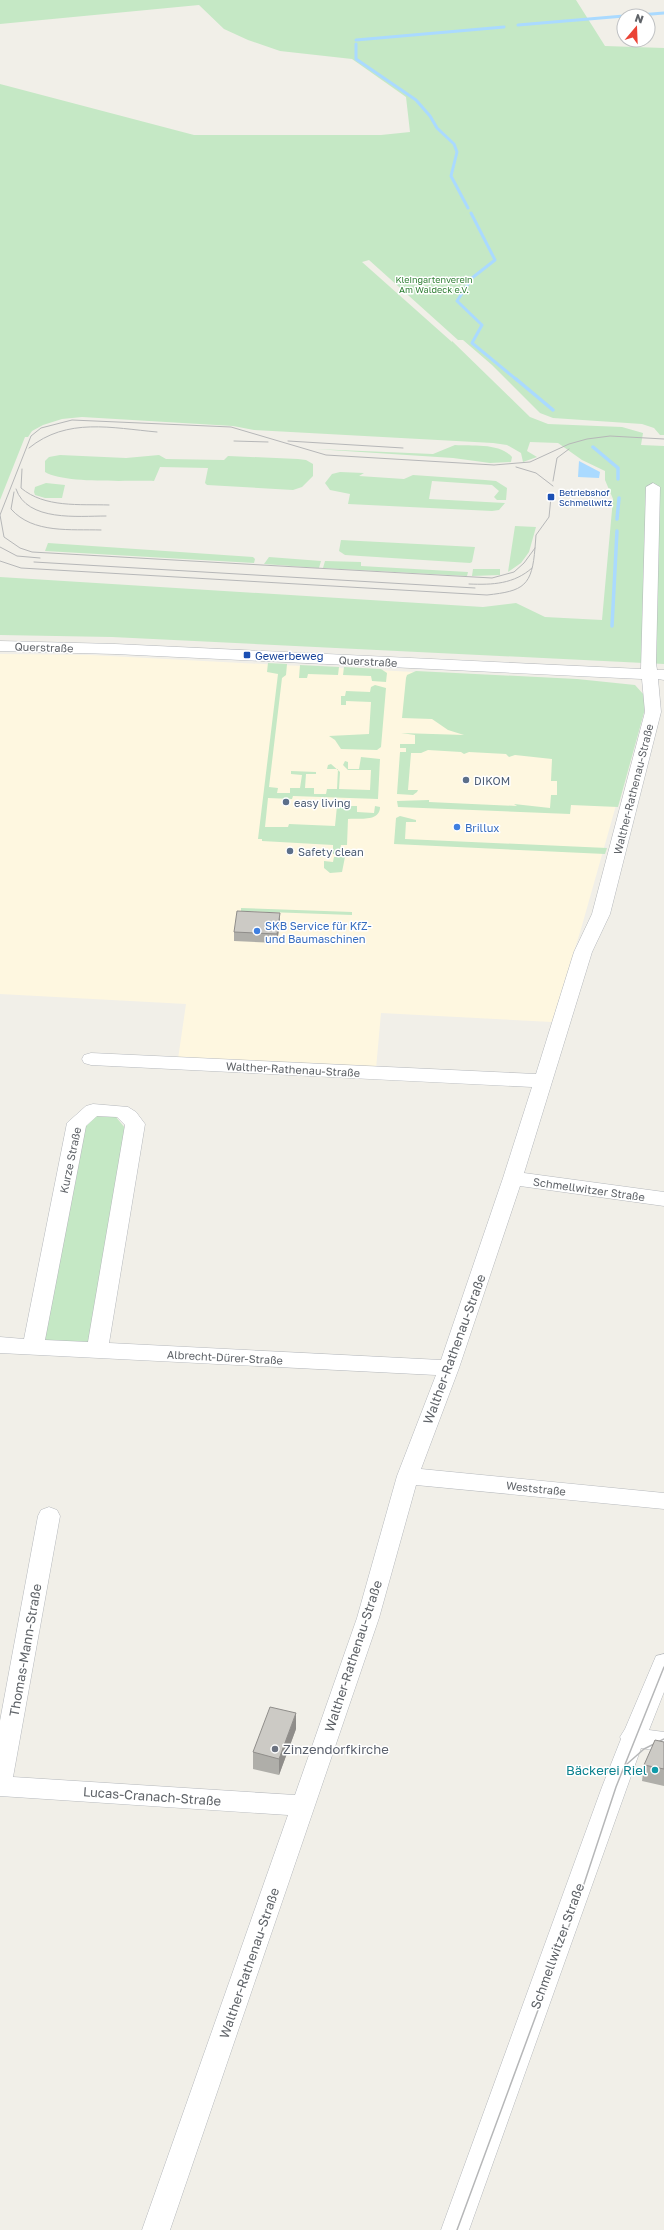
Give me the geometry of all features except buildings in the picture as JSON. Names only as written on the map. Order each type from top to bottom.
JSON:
[{"type":"street","name":"Walther-Rathenau-Straße","points":[[156,2230],[368,1618],[408,1476],[449,1368],[513,1178],[583,952],[601,914],[653,712],[657,675],[648,663],[653,487]]},
{"type":"street","name":"Querstraße","points":[[0,646],[115,649],[657,675]]},
{"type":"street","name":"Walther-Rathenau-Straße","points":[[91,1059],[543,1080]]},
{"type":"street","name":"Kurze Straße","points":[[33,1347],[77,1123],[93,1110],[121,1111],[135,1124],[98,1350]]},
{"type":"street","name":"Schmellwitzer Straße","points":[[513,1178],[664,1199]]},
{"type":"street","name":"Albrecht-Dürer-Straße","points":[[0,1345],[449,1368]]},
{"type":"street","name":"Weststraße","points":[[408,1476],[664,1501]]},
{"type":"street","name":"Thomas-Mann-Straße","points":[[0,1785],[50,1516]]},
{"type":"street","name":"Schmellwitzer Straße","points":[[455,2230],[632,1737],[664,1663]]},
{"type":"street","points":[[632,1737],[664,1742]]},
{"type":"street","name":"Lucas-Cranach-Straße","points":[[0,1785],[303,1806]]},
{"type":"shaded area","points":[[0,654],[90,655],[471,675],[643,710],[581,929],[552,1022],[381,1013],[376,1069],[178,1059],[186,1004],[0,994]]},
{"type":"green space","name":"Kleingartenverein Am Waldeck e.V.","points":[[0,0],[576,0],[605,46],[616,46],[616,48],[664,48],[664,435],[660,435],[654,428],[642,424],[553,418],[540,413],[492,365],[463,340],[458,340],[369,260],[362,262],[452,341],[530,417],[548,424],[622,427],[643,433],[641,445],[664,446],[664,664],[112,637],[0,635],[0,577],[483,607],[516,603],[545,617],[602,620],[613,499],[605,480],[605,471],[582,460],[558,443],[530,442],[527,451],[537,457],[523,462],[521,453],[507,445],[493,443],[254,430],[233,426],[82,417],[62,419],[43,425],[32,431],[28,437],[25,437],[0,500],[0,84],[194,135],[381,135],[410,132],[406,97],[352,59],[280,51],[248,40],[224,29],[199,5],[0,24]]},
{"type":"green space","points":[[455,445],[485,446],[500,449],[512,457],[511,462],[490,463],[453,458],[315,449],[433,454]]},
{"type":"green space","points":[[60,455],[126,458],[159,455],[166,459],[224,460],[228,456],[298,459],[306,460],[313,464],[313,476],[302,487],[293,490],[207,485],[205,483],[208,468],[160,467],[154,481],[81,480],[54,476],[45,472],[45,461],[49,457]]},
{"type":"green space","points":[[340,472],[364,473],[359,476],[404,479],[413,475],[496,481],[507,488],[506,500],[497,500],[494,497],[499,491],[492,485],[432,481],[429,499],[505,503],[499,510],[492,511],[348,504],[350,494],[330,490],[325,483],[332,474]]},
{"type":"green space","points":[[46,483],[65,485],[62,498],[45,498],[35,495],[35,487]]},
{"type":"green space","points":[[515,526],[536,527],[529,552],[521,563],[508,572]]},
{"type":"green space","points":[[341,540],[475,547],[472,562],[470,563],[345,555],[339,551]]},
{"type":"green space","points":[[48,543],[253,557],[255,559],[254,563],[45,551]]},
{"type":"green space","points":[[269,557],[321,561],[319,568],[264,564]]},
{"type":"green space","points":[[325,561],[361,562],[361,566],[468,572],[467,576],[323,568]]},
{"type":"green space","points":[[473,569],[500,569],[500,575],[472,576]]},
{"type":"green space","points":[[268,663],[287,664],[286,675],[282,678],[269,787],[278,788],[277,793],[290,793],[290,788],[300,788],[302,775],[291,774],[291,771],[316,772],[316,774],[306,774],[305,788],[314,788],[314,794],[326,794],[327,789],[337,789],[338,770],[340,772],[339,789],[370,790],[371,770],[348,770],[343,765],[345,761],[348,762],[348,769],[359,769],[361,757],[380,759],[378,799],[293,796],[292,799],[268,798],[265,827],[288,827],[289,824],[335,826],[337,806],[357,806],[357,812],[374,813],[375,806],[380,807],[377,815],[373,817],[348,819],[347,845],[341,845],[340,851],[346,851],[346,855],[333,854],[333,845],[262,841],[262,839],[258,839],[278,674],[267,672]]},
{"type":"green space","points":[[300,665],[339,667],[338,675],[308,674],[307,678],[299,678]]},
{"type":"green space","points":[[344,667],[381,669],[387,673],[386,682],[372,681],[371,676],[343,675]]},
{"type":"green space","points":[[416,671],[577,679],[635,685],[644,695],[645,709],[618,807],[571,805],[570,814],[398,807],[397,801],[429,800],[429,802],[517,806],[514,804],[550,808],[551,795],[557,795],[557,781],[551,781],[552,759],[515,755],[509,757],[506,754],[469,752],[464,754],[461,752],[428,750],[421,753],[411,753],[408,790],[418,790],[417,792],[413,795],[397,794],[400,752],[406,752],[406,748],[400,748],[400,744],[415,744],[415,735],[401,733],[464,735],[448,730],[432,719],[402,718],[406,678],[407,675]]},
{"type":"green space","points":[[375,685],[386,688],[381,747],[377,750],[341,749],[335,740],[329,736],[369,734],[371,702],[346,701],[346,705],[341,705],[341,696],[345,696],[346,691],[370,692],[371,687]]},
{"type":"green space","points":[[331,764],[337,769],[327,769],[328,765]]},
{"type":"green space","points":[[400,816],[416,820],[416,822],[406,822],[405,839],[607,848],[605,854],[394,844],[396,818]]},
{"type":"green space","points":[[334,857],[345,857],[342,872],[330,873],[324,868],[324,861],[333,862]]},
{"type":"green space","points":[[241,908],[352,912],[352,915],[241,911]]},
{"type":"green space","points":[[94,1116],[116,1117],[125,1128],[91,1345],[38,1342],[80,1126]]},
{"type":"water","points":[[579,461],[600,472],[599,478],[578,477]]},
{"type":"waterway","points":[[656,14],[664,13]]},
{"type":"waterway","points":[[518,25],[616,17]]},
{"type":"waterway","points":[[356,40],[504,27]]},
{"type":"waterway","points":[[356,44],[356,59],[416,100],[430,116],[437,128],[454,144],[457,152],[451,176],[468,208]]},
{"type":"waterway","points":[[471,213],[495,260],[472,278],[457,301],[482,325],[472,343],[517,380]]},
{"type":"waterway","points":[[516,379],[553,410]]},
{"type":"waterway","points":[[593,447],[618,468],[618,479]]},
{"type":"waterway","points":[[617,519],[619,498]]},
{"type":"waterway","points":[[612,626],[617,531]]},
{"type":"tram line","points":[[535,548],[524,563],[514,572],[492,578],[32,552],[20,548],[4,537],[0,515],[31,436],[41,428],[72,420],[231,427],[326,455],[494,465],[530,462],[569,444],[587,439],[610,436],[664,439]]},
{"type":"tram line","points":[[29,448],[44,438],[74,428],[107,427],[157,432]]},
{"type":"tram line","points":[[234,441],[268,442]]},
{"type":"tram line","points":[[288,441],[403,448]]},
{"type":"tram line","points":[[553,481],[557,458],[569,449]]},
{"type":"tram line","points":[[516,467],[536,473],[553,486]]},
{"type":"tram line","points":[[22,469],[21,488],[41,499],[63,504],[109,505]]},
{"type":"tram line","points":[[16,489],[22,500],[31,507],[42,512],[68,516],[106,516]]},
{"type":"tram line","points":[[14,492],[11,509],[30,523],[65,530],[101,530]]},
{"type":"tram line","points":[[535,548],[536,535],[549,517],[551,497]]},
{"type":"tram line","points":[[0,547],[17,556],[40,558]]},
{"type":"tram line","points":[[532,568],[535,548]]},
{"type":"tram line","points":[[0,561],[21,568],[487,595],[518,588],[528,579],[532,568]]},
{"type":"tram line","points":[[34,562],[475,588]]},
{"type":"tram line","points":[[469,584],[495,584],[503,582],[518,577],[532,568]]},
{"type":"tram line","points":[[457,2230],[580,1896],[616,1787],[664,1667]]},
{"type":"tram line","points":[[627,1764],[644,1749],[664,1739]]},
{"type":"place","name":"Betriebshof Schmellwitz","points":[[551,497]]},
{"type":"place","name":"Gewerbeweg","points":[[247,655]]},
{"type":"place","name":"DIKOM","points":[[466,780]]},
{"type":"place","name":"easy living","points":[[286,802]]},
{"type":"place","name":"Brillux","points":[[457,827]]},
{"type":"place","name":"Safety clean","points":[[290,851]]},
{"type":"place","name":"SKB Service für KfZ- und Baumaschinen","points":[[257,931]]},
{"type":"place","name":"Zinzendorfkirche","points":[[275,1749]]},
{"type":"place","name":"Bäckerei Riel","points":[[655,1770]]}]
